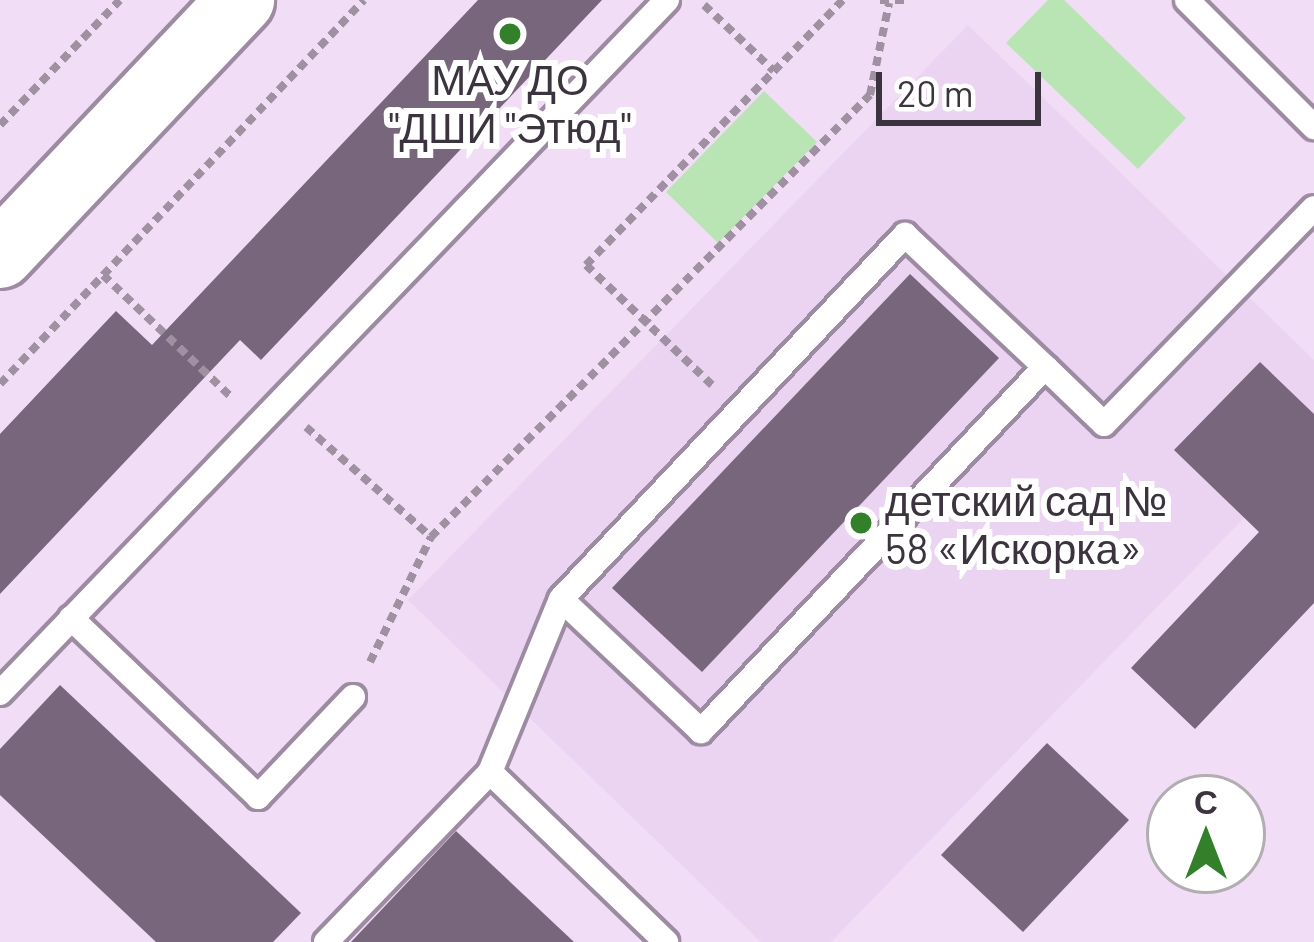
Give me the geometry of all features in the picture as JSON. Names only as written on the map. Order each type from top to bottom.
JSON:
[{"type":"street","points":[[0,256],[241,0]]},
{"type":"lane","points":[[0,693],[667,0]]},
{"type":"lane","points":[[1187,0],[1314,127]]},
{"type":"lane","points":[[326,942],[490,772],[561,599],[905,235],[1104,424],[1314,208]]},
{"type":"lane","points":[[561,599],[700,731],[1045,367]]},
{"type":"lane","points":[[71,618],[259,796],[353,698]]},
{"type":"lane","points":[[490,772],[666,942]]},
{"type":"path","points":[[0,125],[120,0]]},
{"type":"path","points":[[0,385],[364,0]]},
{"type":"path","points":[[698,0],[774,71]]},
{"type":"path","points":[[739,410],[586,265],[843,0]]},
{"type":"path","points":[[353,698],[431,537],[870,95],[884,1],[908,0]]},
{"type":"shaded area","name":"детский сад № 58 «Искорка»","points":[[968,25],[1314,360],[1314,446],[831,942],[761,942],[408,600]]},
{"type":"green space","points":[[1048,0],[1064,0],[1186,118],[1138,169],[1006,43]]},
{"type":"green space","points":[[764,91],[817,142],[718,243],[666,192]]},
{"type":"building","points":[[478,0],[602,0],[261,360],[240,340],[0,594],[0,434],[116,311],[152,345]]},
{"type":"building","points":[[910,274],[999,358],[702,672],[612,588]]},
{"type":"building","points":[[1260,362],[1314,414],[1314,603],[1195,729],[1131,668],[1259,532],[1174,450]]},
{"type":"building","points":[[60,685],[301,913],[273,942],[156,942],[0,795],[0,749]]},
{"type":"building","points":[[1047,743],[1129,820],[1023,932],[941,855]]},
{"type":"building","points":[[456,831],[574,942],[351,942]]},
{"type":"place","name":"МАУ ДО \"ДШИ \"Этюд\"","points":[[510,34]]},
{"type":"place","name":"детский сад № 58 «Искорка»","points":[[861,523]]}]
